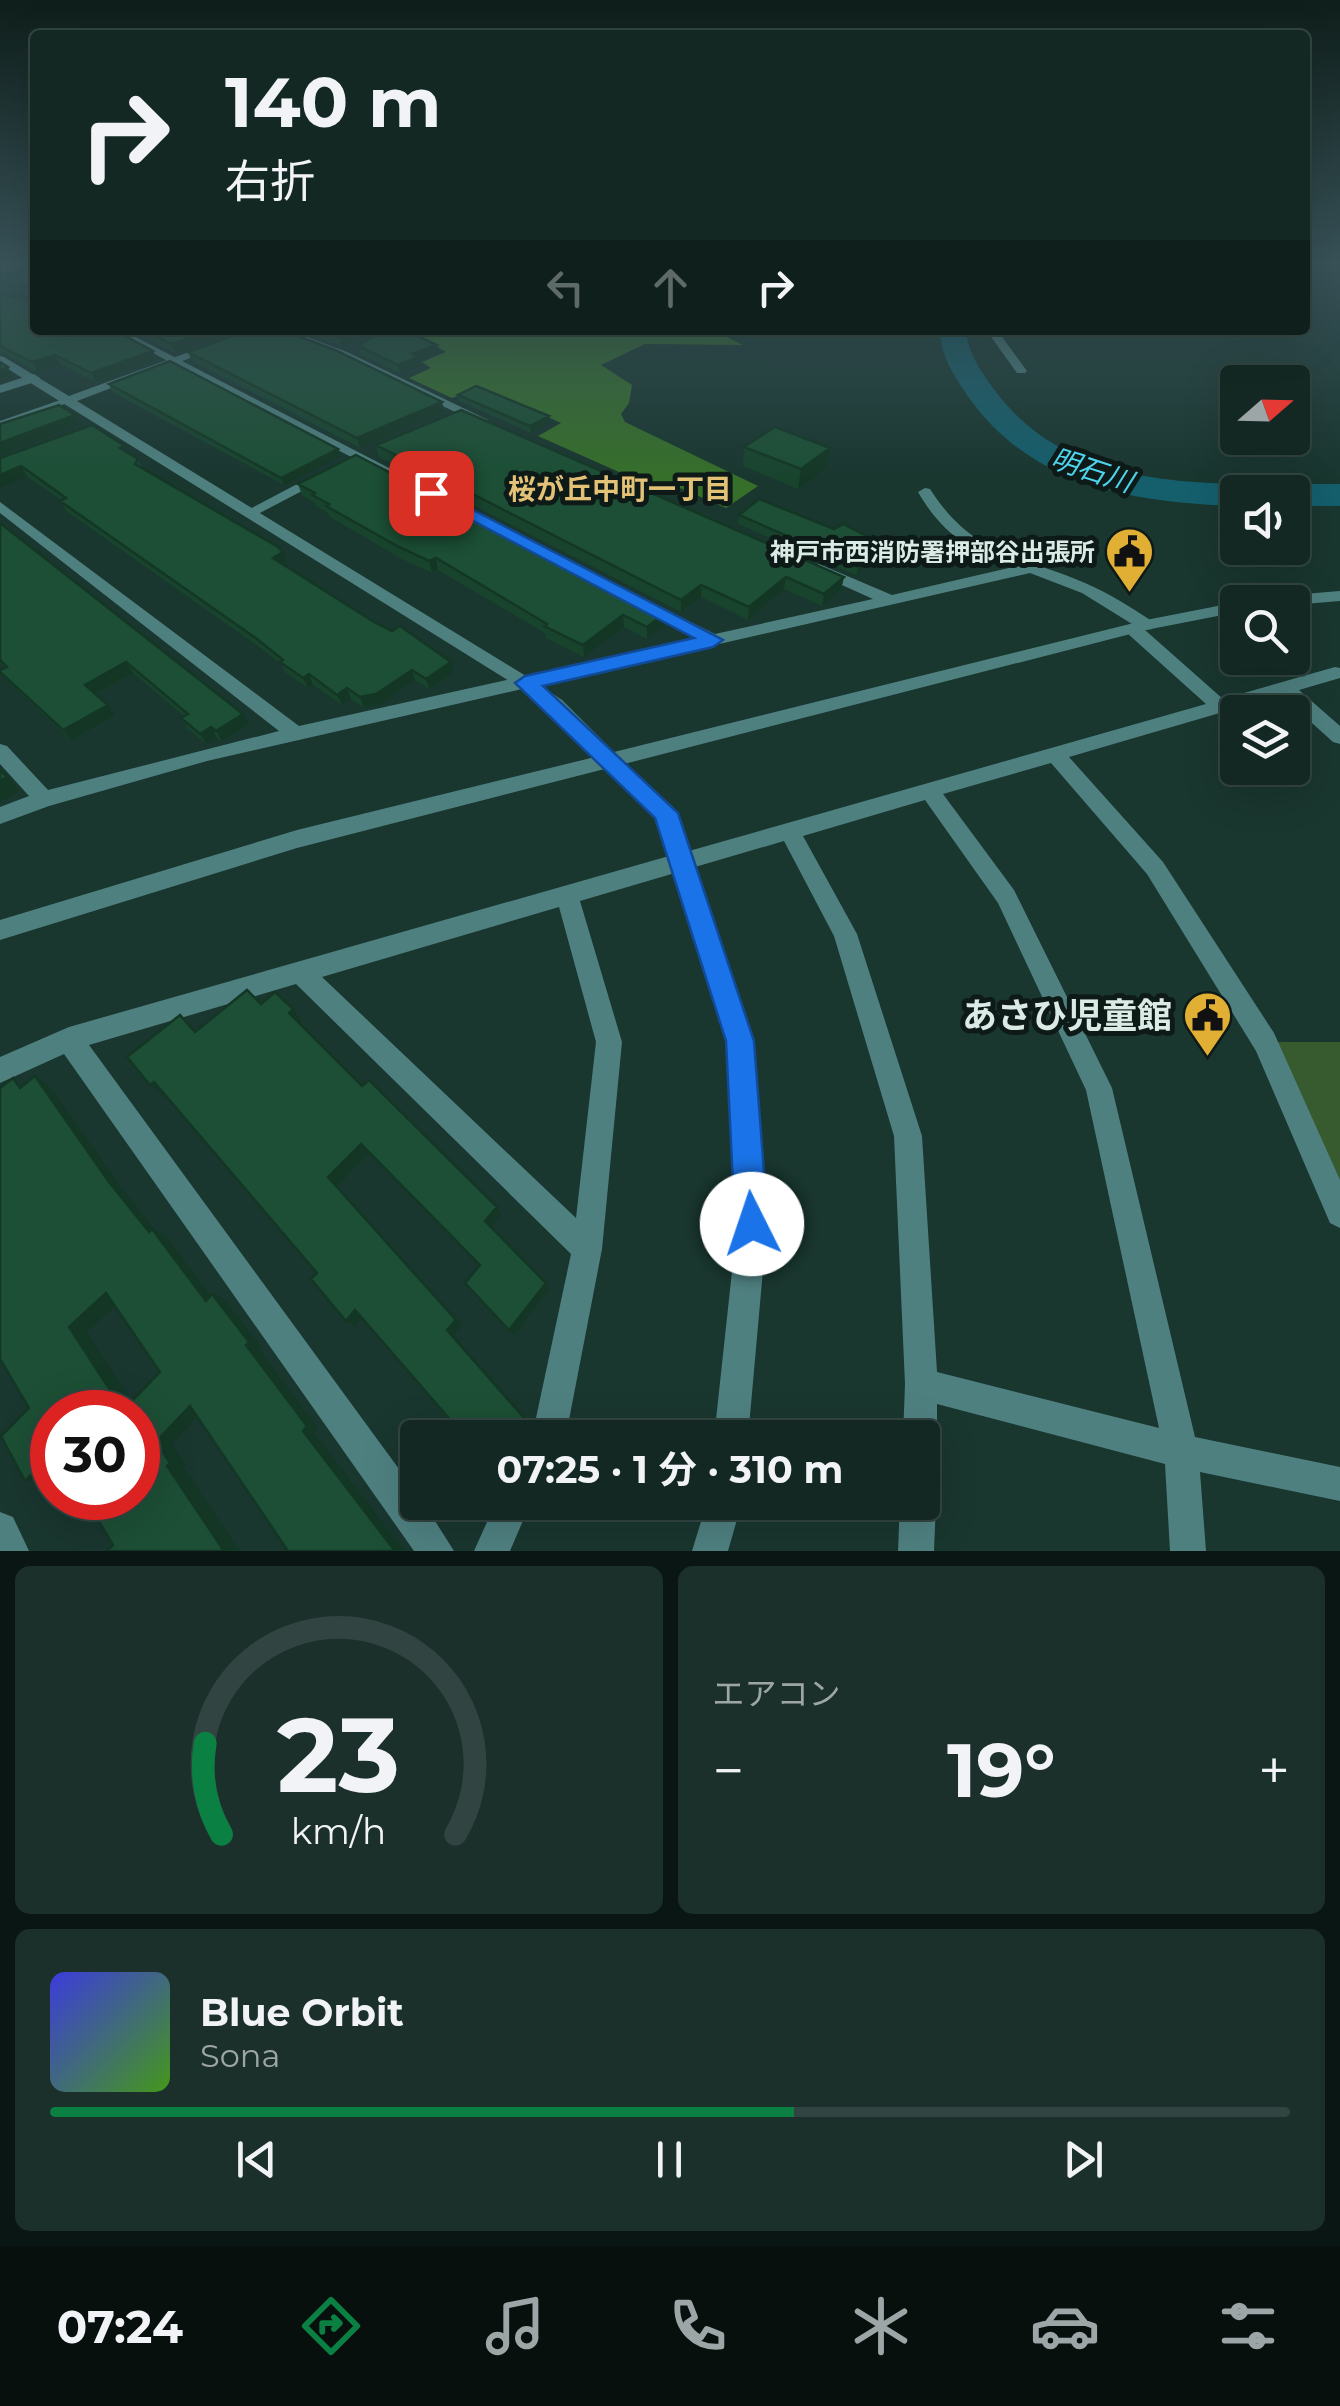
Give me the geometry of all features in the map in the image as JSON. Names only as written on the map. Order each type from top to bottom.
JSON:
[{"type":"street","points":[[124,335],[572,566]]},
{"type":"street","points":[[0,424],[246,335]]},
{"type":"street","points":[[296,335],[350,350],[499,428]]},
{"type":"street","points":[[995,335],[1021,371]]},
{"type":"street","points":[[0,359],[525,683],[555,705],[666,813],[740,1041],[752,1224],[733,1420]]},
{"type":"street","points":[[0,389],[34,378]]},
{"type":"street","points":[[446,419],[463,412]]},
{"type":"street","points":[[89,429],[107,422]]},
{"type":"street","points":[[345,464],[378,448]]},
{"type":"street","points":[[250,512],[329,472]]},
{"type":"street","points":[[925,492],[937,518],[964,540],[1079,586],[1140,627],[1220,706]]},
{"type":"street","points":[[0,506],[296,734]]},
{"type":"street","points":[[801,561],[890,600]]},
{"type":"street","points":[[0,816],[44,799],[296,734],[1030,568]]},
{"type":"street","points":[[625,594],[713,640]]},
{"type":"street","points":[[1310,598],[1340,596]]},
{"type":"street","points":[[0,930],[297,838],[1140,627],[1220,611]]},
{"type":"street","points":[[1261,695],[1335,673]]},
{"type":"street","points":[[1285,688],[1340,737]]},
{"type":"street","points":[[0,1070],[69,1040],[1220,707]]},
{"type":"street","points":[[0,751],[44,799]]},
{"type":"street","points":[[1054,754],[1156,868],[1265,1042],[1334,1183],[1340,1213]]},
{"type":"street","points":[[928,790],[1006,897],[1099,1088],[1181,1451],[1188,1551]]},
{"type":"street","points":[[788,830],[845,934],[908,1136],[920,1420]]},
{"type":"street","points":[[552,1420],[587,1249],[609,1042],[567,894]]},
{"type":"street","points":[[300,972],[587,1249]]},
{"type":"street","points":[[69,1040],[436,1551]]},
{"type":"street","points":[[921,1384],[1181,1451],[1340,1484]]},
{"type":"street","points":[[492,1551],[506,1520]]},
{"type":"street","points":[[710,1551],[719,1520]]},
{"type":"street","points":[[916,1551],[917,1520]]},
{"type":"street","points":[[0,1530],[11,1551]]},
{"type":"green space","points":[[417,335],[723,335],[743,345],[645,344],[601,365],[632,385],[629,403],[621,414],[625,422],[758,486],[726,508],[666,482],[655,488],[538,436],[561,423],[482,387],[452,398],[409,378],[431,368],[422,362],[446,352]]},
{"type":"green space","points":[[1265,1042],[1340,1042],[1340,1183]]},
{"type":"building","points":[[0,334],[123,335],[153,351],[91,373],[55,355],[32,362],[0,346]]},
{"type":"building","points":[[154,335],[196,335],[171,344]]},
{"type":"building","points":[[234,335],[295,335],[442,402],[357,438],[188,352]]},
{"type":"building","points":[[377,335],[416,335],[437,345],[412,354],[418,357],[398,365],[358,346]]},
{"type":"building","points":[[170,361],[338,449],[281,478],[109,384]]},
{"type":"building","points":[[476,386],[549,416],[530,426],[458,395]]},
{"type":"building","points":[[59,405],[75,415],[0,443],[0,424]]},
{"type":"building","points":[[461,410],[844,577],[824,594],[786,577],[749,607],[701,585],[681,600],[376,445]]},
{"type":"building","points":[[92,425],[125,446],[120,448],[138,459],[135,464],[278,547],[283,552],[273,558],[374,622],[392,631],[400,626],[451,662],[426,679],[412,670],[376,694],[360,697],[347,688],[337,695],[309,674],[303,678],[280,662],[283,660],[257,639],[60,501],[66,498],[21,466],[0,475],[0,458]]},
{"type":"building","points":[[775,427],[830,448],[801,469],[744,447]]},
{"type":"building","points":[[356,455],[664,614],[647,627],[623,615],[583,645],[544,626],[547,624],[436,558],[429,561],[399,547],[326,506],[329,504],[298,484]]},
{"type":"building","points":[[759,499],[834,529],[843,524],[883,544],[858,567],[739,515]]},
{"type":"building","points":[[0,523],[243,714],[216,731],[211,727],[200,734],[181,718],[188,714],[126,662],[85,685],[108,705],[63,730],[0,672],[7,667],[0,660]]},
{"type":"building","points":[[247,990],[261,1004],[275,992],[293,1009],[289,1013],[362,1086],[369,1080],[497,1207],[485,1221],[546,1283],[509,1330],[465,1283],[480,1265],[361,1144],[328,1177],[456,1320],[447,1330],[522,1420],[450,1420],[355,1310],[346,1321],[311,1279],[317,1273],[154,1082],[150,1085],[127,1057],[180,1015],[195,1032]]},
{"type":"building","points":[[35,1076],[149,1232],[152,1229],[206,1301],[212,1294],[307,1426],[303,1431],[395,1551],[288,1551],[190,1406],[160,1438],[160,1390],[142,1390],[160,1372],[106,1293],[69,1327],[110,1390],[30,1390],[30,1476],[25,1481],[1,1436],[29,1408],[0,1359],[0,1088],[13,1078],[20,1088]]},
{"type":"building","points":[[160,1448],[170,1463],[167,1466],[224,1551],[107,1551],[113,1545],[98,1520],[160,1520]]},
{"type":"waterway","name":"明石川","points":[[954,335],[964,366],[999,417],[1026,442],[1057,461],[1126,485],[1220,495]]},
{"type":"waterway","name":"明石川","points":[[1310,495],[1340,495]]},
{"type":"place","name":"神戸市西消防署押部谷出張所","points":[[1130,594]]},
{"type":"place","name":"あさひ児童館","points":[[1207,1058]]},
{"type":"district","name":"桜が丘中町一丁目","points":[[620,489]]},
{"type":"route","points":[[431,493],[713,640],[525,683],[555,705],[666,813],[740,1041],[752,1224]]}]
